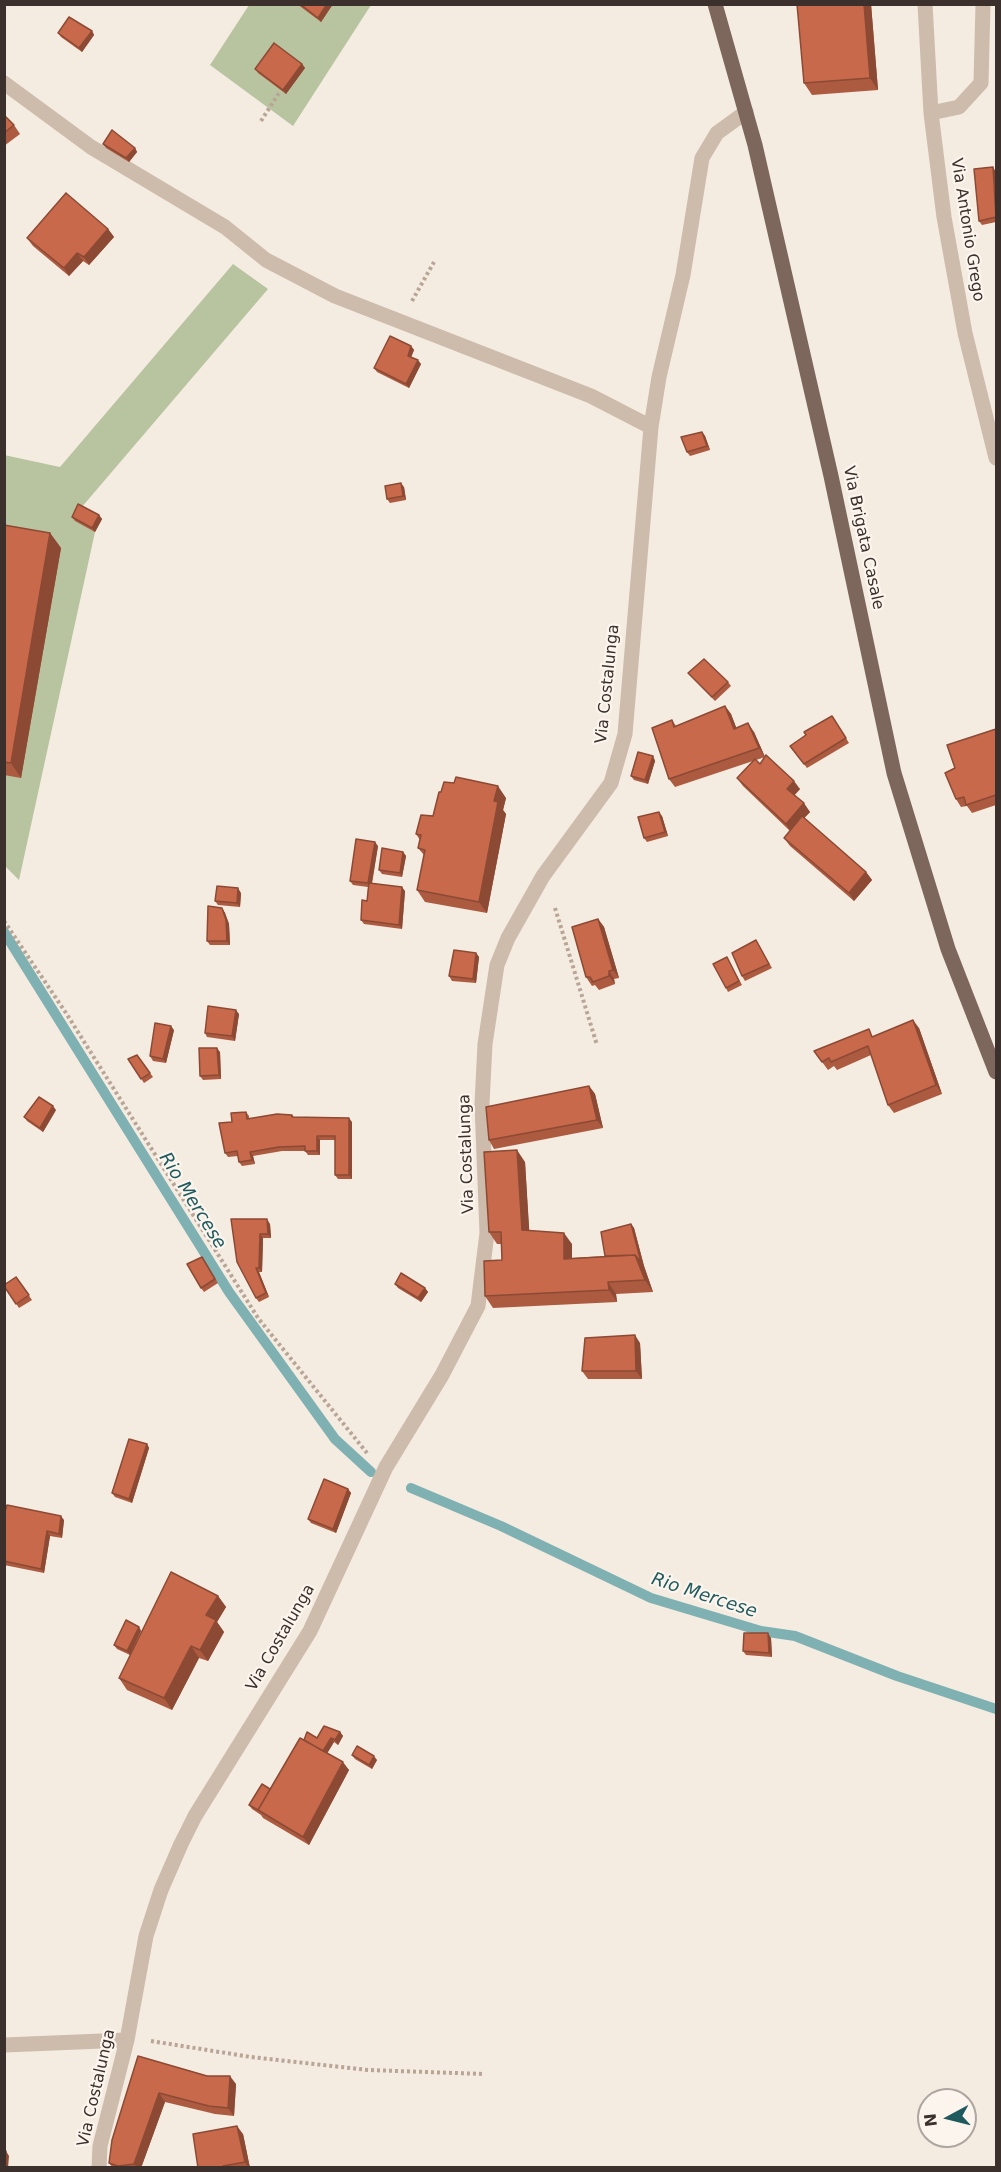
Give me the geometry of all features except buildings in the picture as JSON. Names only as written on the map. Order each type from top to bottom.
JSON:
[{"type":"main road","name":"Via Brigata Casale","points":[[715,4],[746,112],[828,465],[894,773],[948,949],[996,1072]]},
{"type":"street","name":"Via Antonio Grego","points":[[925,4],[931,112],[944,217],[965,333],[996,458]]},
{"type":"street","points":[[931,112],[959,107],[981,83],[983,4]]},
{"type":"street","points":[[4,82],[91,147],[225,227],[266,261],[335,296],[591,396],[651,427]]},
{"type":"street","name":"Via Costalunga","points":[[99,2168],[100,2146],[127,2040],[146,1936],[161,1890],[181,1844],[201,1807],[310,1631],[386,1467],[442,1375],[478,1306],[487,1233],[482,1094],[485,1044],[495,976],[508,938],[543,876],[611,783],[625,734],[651,427],[659,377],[683,275],[702,158],[717,133],[746,112]]},
{"type":"street","points":[[4,2044],[127,2040]]},
{"type":"path","points":[[261,121],[279,93]]},
{"type":"path","points":[[401,321],[434,262]]},
{"type":"path","points":[[543,876],[597,1045]]},
{"type":"path","points":[[4,921],[66,1013],[258,1318],[364,1451],[386,1467]]},
{"type":"path","points":[[127,2040],[368,2070],[484,2074]]},
{"type":"green space","points":[[249,5],[371,5],[293,126],[210,65]]},
{"type":"green space","points":[[233,264],[268,289],[81,508],[102,519],[95,532],[19,880],[4,865],[4,455],[60,467]]},
{"type":"waterway","name":"Rio Mercese","points":[[4,932],[229,1292],[335,1439],[371,1472]]},
{"type":"waterway","name":"Rio Mercese","points":[[411,1488],[501,1526],[651,1598],[761,1631],[795,1636],[897,1676],[996,1709]]}]
